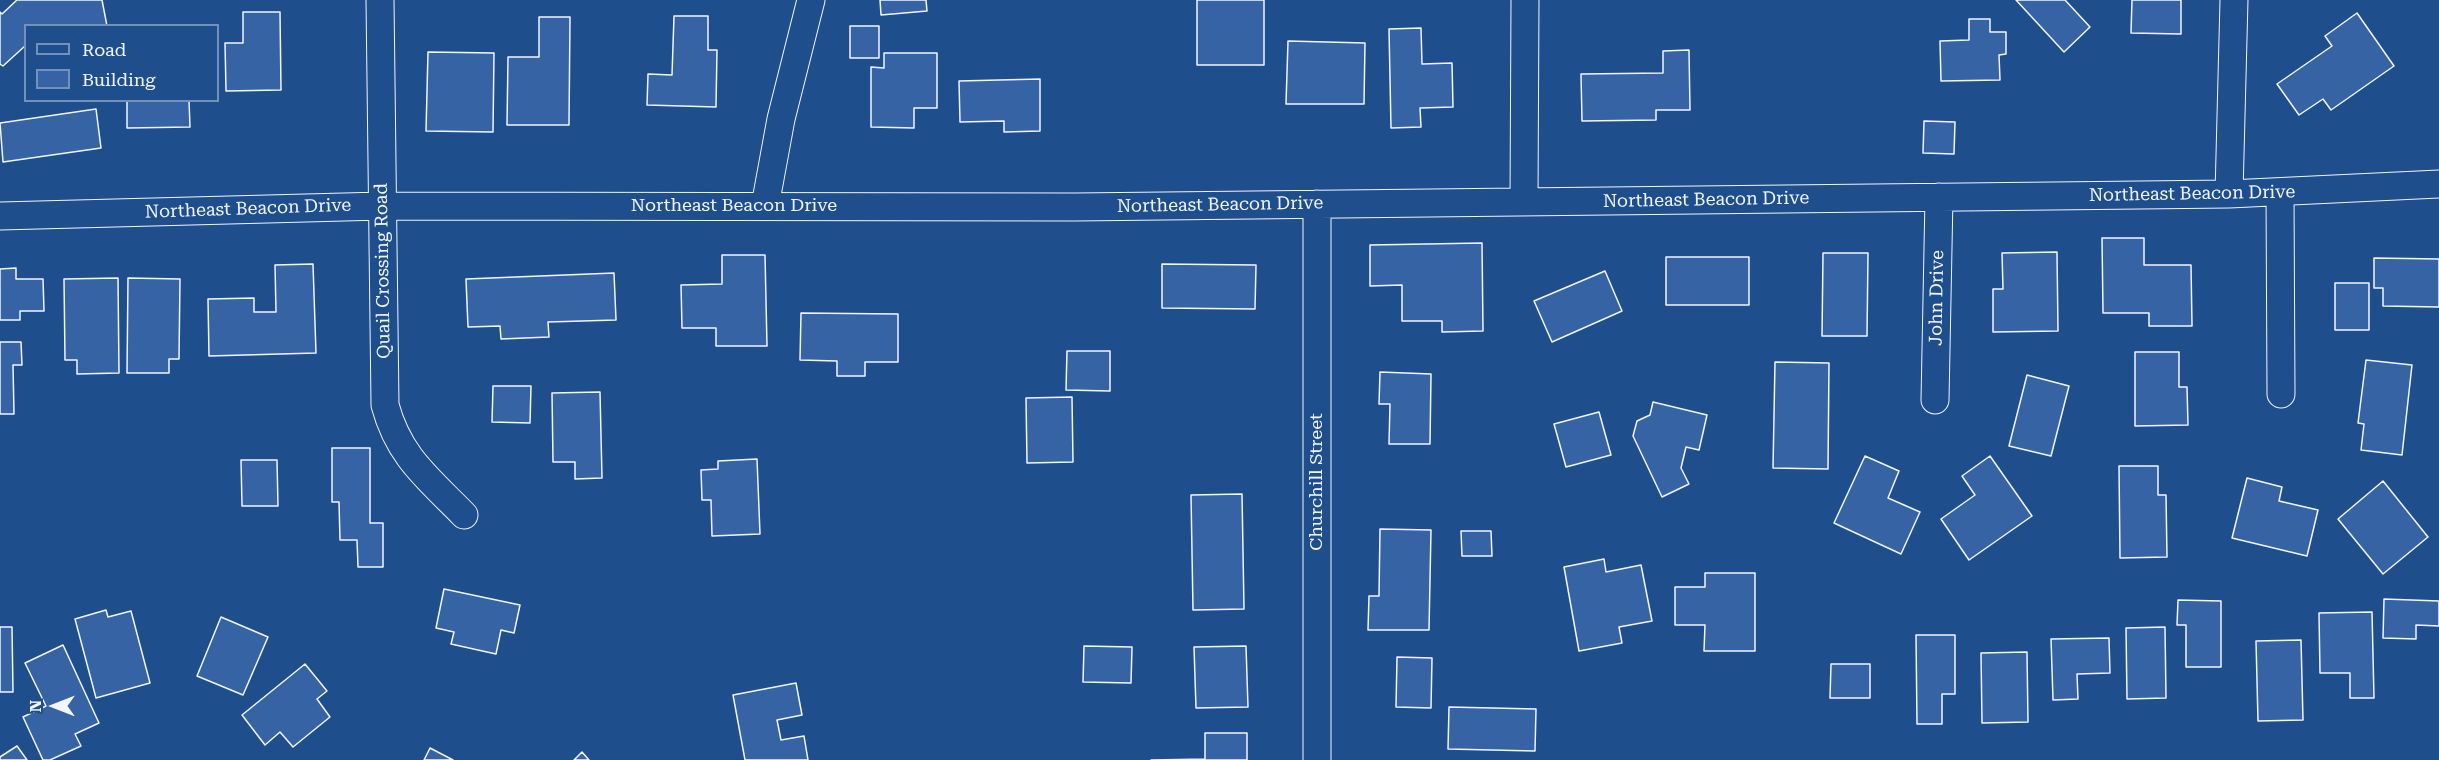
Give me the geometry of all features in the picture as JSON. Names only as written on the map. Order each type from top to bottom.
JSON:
[{"type":"street","name":"Quail Crossing Road","points":[[380,0],[385,405],[391,428],[406,455],[464,514]]},
{"type":"street","points":[[765,206],[781,119],[811,0]]},
{"type":"street","points":[[1524,0],[1524,202]]},
{"type":"street","points":[[2229,194],[2234,0]]},
{"type":"street","name":"Northeast Beacon Drive","points":[[0,216],[382,206],[1075,207],[2229,194],[2439,184]]},
{"type":"street","points":[[2280,193],[2282,394]]},
{"type":"street","name":"John Drive","points":[[1935,400],[1939,197]]},
{"type":"street","name":"Churchill Street","points":[[1317,204],[1317,760]]},
{"type":"building","points":[[17,0],[102,0],[107,24],[24,24],[24,47],[3,66],[0,64],[0,12],[2,14]]},
{"type":"building","points":[[880,0],[926,0],[927,11],[881,15]]},
{"type":"building","points":[[1197,0],[1264,0],[1264,65],[1197,65]]},
{"type":"building","points":[[2016,0],[2065,0],[2090,27],[2064,52]]},
{"type":"building","points":[[2132,0],[2181,0],[2181,34],[2131,33]]},
{"type":"building","points":[[243,12],[280,12],[281,90],[226,91],[225,43],[243,43]]},
{"type":"building","points":[[2357,13],[2394,66],[2331,110],[2323,99],[2299,115],[2277,84],[2332,46],[2325,36]]},
{"type":"building","points":[[674,16],[708,16],[708,50],[717,50],[716,107],[647,105],[648,74],[672,75]]},
{"type":"building","points":[[539,17],[570,17],[569,125],[507,125],[508,57],[539,57]]},
{"type":"building","points":[[1969,19],[1990,19],[1990,32],[2006,32],[2006,54],[1999,55],[2000,80],[1941,81],[1940,41],[1969,40]]},
{"type":"building","points":[[850,26],[879,26],[879,58],[850,58]]},
{"type":"building","points":[[1421,28],[1422,64],[1452,63],[1453,107],[1420,108],[1421,127],[1391,128],[1389,29]]},
{"type":"building","points":[[1288,41],[1365,43],[1364,104],[1286,104]]},
{"type":"building","points":[[1689,50],[1690,110],[1656,110],[1656,120],[1582,121],[1581,74],[1663,73],[1663,51]]},
{"type":"building","points":[[428,52],[494,53],[493,132],[426,131]]},
{"type":"building","points":[[884,53],[937,53],[937,108],[914,108],[914,128],[871,127],[871,67],[884,68]]},
{"type":"building","points":[[1040,79],[1040,131],[1004,132],[1004,121],[960,122],[959,81]]},
{"type":"building","points":[[127,102],[189,102],[190,127],[127,128]]},
{"type":"building","points":[[96,109],[101,148],[3,162],[0,123]]},
{"type":"building","points":[[1924,121],[1955,122],[1954,154],[1923,153]]},
{"type":"building","points":[[2102,238],[2144,238],[2144,265],[2191,265],[2192,326],[2149,326],[2149,313],[2103,313]]},
{"type":"building","points":[[1482,243],[1483,331],[1442,332],[1442,321],[1402,321],[1402,285],[1370,286],[1370,245]]},
{"type":"building","points":[[2057,252],[2058,331],[1993,332],[1993,289],[2003,289],[2002,253]]},
{"type":"building","points":[[1823,253],[1868,253],[1867,336],[1822,336]]},
{"type":"building","points":[[722,255],[765,255],[767,346],[716,346],[716,328],[682,328],[681,285],[722,284]]},
{"type":"building","points":[[1666,257],[1749,257],[1749,305],[1666,305]]},
{"type":"building","points":[[2374,258],[2439,259],[2439,307],[2383,306],[2383,288],[2374,288]]},
{"type":"building","points":[[313,264],[316,353],[209,356],[208,299],[254,298],[254,312],[276,312],[275,265]]},
{"type":"building","points":[[1162,264],[1256,265],[1255,309],[1162,308]]},
{"type":"building","points":[[16,268],[16,279],[43,279],[44,311],[20,311],[20,320],[0,320],[0,269]]},
{"type":"building","points":[[1605,271],[1622,311],[1552,342],[1534,301]]},
{"type":"building","points":[[614,273],[616,320],[548,322],[549,337],[501,339],[500,326],[468,327],[466,279]]},
{"type":"building","points":[[118,278],[119,373],[77,374],[77,360],[65,360],[64,279]]},
{"type":"building","points":[[128,278],[180,279],[179,359],[169,359],[169,373],[127,373]]},
{"type":"building","points":[[2335,283],[2369,283],[2369,330],[2335,330]]},
{"type":"building","points":[[801,313],[898,314],[898,362],[865,362],[865,376],[837,376],[837,361],[800,360]]},
{"type":"building","points":[[0,342],[21,342],[22,365],[13,365],[14,414],[0,414]]},
{"type":"building","points":[[1067,351],[1110,351],[1110,391],[1066,390]]},
{"type":"building","points":[[2135,352],[2179,352],[2179,387],[2187,387],[2188,425],[2135,426]]},
{"type":"building","points":[[2366,360],[2412,365],[2402,455],[2361,450],[2364,424],[2358,423]]},
{"type":"building","points":[[1775,362],[1829,363],[1828,469],[1773,468]]},
{"type":"building","points":[[1380,372],[1431,374],[1430,444],[1389,444],[1390,404],[1379,404]]},
{"type":"building","points":[[2027,375],[2069,386],[2051,456],[2009,446]]},
{"type":"building","points":[[493,386],[531,386],[530,423],[492,422]]},
{"type":"building","points":[[600,392],[602,478],[575,479],[575,462],[553,462],[552,393]]},
{"type":"building","points":[[1072,397],[1073,462],[1027,463],[1026,398]]},
{"type":"building","points":[[1653,402],[1707,415],[1699,450],[1686,447],[1681,468],[1689,484],[1662,497],[1633,436],[1637,421],[1650,415]]},
{"type":"building","points":[[1599,412],[1611,455],[1566,467],[1554,424]]},
{"type":"building","points":[[332,448],[370,448],[370,523],[383,523],[383,567],[358,567],[357,540],[340,540],[339,502],[332,502]]},
{"type":"building","points":[[1865,456],[1899,471],[1888,498],[1920,512],[1901,554],[1834,523]]},
{"type":"building","points":[[1990,456],[2032,516],[1969,560],[1941,519],[1975,495],[1962,476]]},
{"type":"building","points":[[757,459],[760,534],[712,536],[711,500],[702,500],[701,470],[718,469],[718,461]]},
{"type":"building","points":[[241,460],[277,460],[278,506],[242,506]]},
{"type":"building","points":[[2119,466],[2158,466],[2158,495],[2166,495],[2167,557],[2120,558]]},
{"type":"building","points":[[2247,478],[2282,487],[2279,501],[2318,510],[2307,556],[2232,538]]},
{"type":"building","points":[[2383,481],[2428,537],[2383,574],[2338,519]]},
{"type":"building","points":[[1242,494],[1244,609],[1193,610],[1191,495]]},
{"type":"building","points":[[1380,529],[1431,530],[1429,630],[1368,630],[1369,596],[1379,596]]},
{"type":"building","points":[[1461,531],[1491,531],[1492,556],[1462,556]]},
{"type":"building","points":[[1604,559],[1606,572],[1641,565],[1652,621],[1619,627],[1622,643],[1579,651],[1564,567]]},
{"type":"building","points":[[1705,573],[1755,573],[1755,651],[1704,651],[1705,625],[1675,625],[1675,587],[1705,587]]},
{"type":"building","points":[[444,589],[520,605],[514,633],[501,630],[496,654],[451,644],[454,632],[436,628]]},
{"type":"building","points":[[2384,599],[2439,601],[2439,626],[2416,625],[2416,639],[2383,638]]},
{"type":"building","points":[[2178,600],[2221,601],[2221,667],[2186,667],[2186,625],[2177,625]]},
{"type":"building","points":[[106,610],[108,617],[131,611],[150,683],[96,698],[75,619]]},
{"type":"building","points":[[2372,612],[2374,698],[2350,698],[2350,673],[2320,673],[2319,613]]},
{"type":"building","points":[[221,617],[268,637],[243,695],[197,676]]},
{"type":"building","points":[[0,627],[12,627],[13,692],[0,692]]},
{"type":"building","points":[[2165,627],[2166,698],[2127,699],[2126,628]]},
{"type":"building","points":[[1916,635],[1955,635],[1955,694],[1942,694],[1942,724],[1917,724]]},
{"type":"building","points":[[2109,638],[2110,673],[2077,674],[2078,699],[2053,700],[2051,639]]},
{"type":"building","points":[[2301,640],[2303,720],[2258,721],[2256,641]]},
{"type":"building","points":[[63,645],[99,723],[75,734],[81,746],[50,760],[43,760],[23,717],[46,706],[25,663]]},
{"type":"building","points":[[1084,646],[1132,647],[1131,683],[1083,682]]},
{"type":"building","points":[[1246,646],[1248,707],[1196,708],[1194,647]]},
{"type":"building","points":[[2027,652],[2028,722],[1982,723],[1981,653]]},
{"type":"building","points":[[1397,657],[1432,658],[1431,708],[1396,707]]},
{"type":"building","points":[[305,664],[327,691],[317,699],[330,717],[293,747],[280,732],[265,745],[242,715]]},
{"type":"building","points":[[1831,664],[1870,664],[1870,698],[1830,698]]},
{"type":"building","points":[[796,683],[802,715],[777,720],[781,740],[804,736],[808,760],[745,760],[733,695]]},
{"type":"building","points":[[1449,707],[1536,709],[1535,751],[1448,749]]},
{"type":"building","points":[[1205,733],[1247,733],[1247,760],[1151,760],[1205,759]]},
{"type":"building","points":[[17,746],[27,760],[0,760],[0,757]]},
{"type":"building","points":[[430,748],[453,760],[424,760]]},
{"type":"building","points":[[582,752],[589,760],[574,760]]}]
